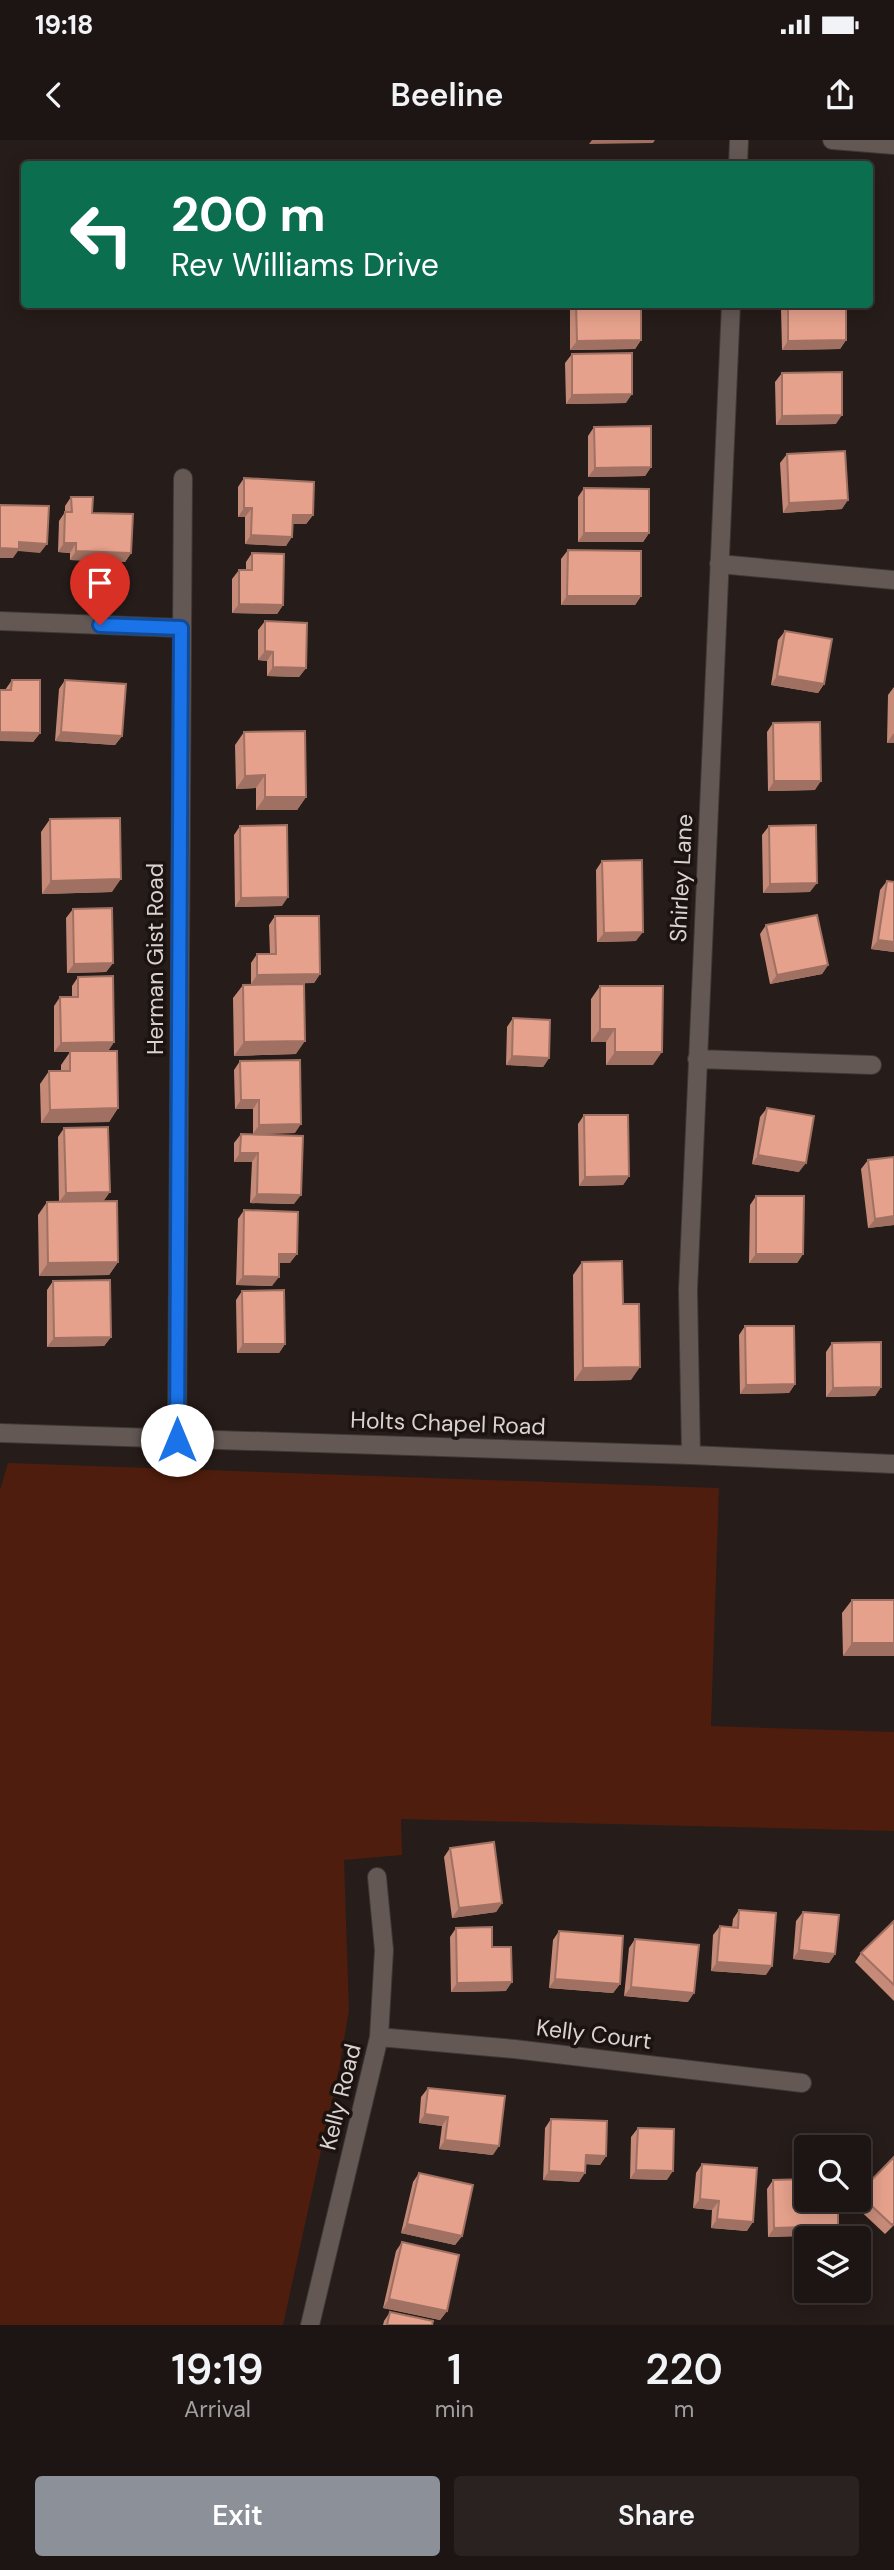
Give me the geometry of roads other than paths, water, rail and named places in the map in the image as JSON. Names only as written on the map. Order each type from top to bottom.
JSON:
[{"type":"street","points":[[738,161],[739,140]]},
{"type":"street","points":[[832,140],[894,145]]},
{"type":"street","name":"Shirley Lane","points":[[691,1455],[688,1290],[731,308]]},
{"type":"street","name":"Herman Gist Road","points":[[177,1440],[183,478]]},
{"type":"street","points":[[719,564],[894,580]]},
{"type":"street","points":[[0,621],[181,628]]},
{"type":"street","points":[[697,1059],[872,1065]]},
{"type":"street","name":"Holts Chapel Road","points":[[0,1433],[894,1464]]},
{"type":"street","name":"Kelly Road","points":[[310,2325],[379,2037],[384,1950],[377,1877]]},
{"type":"street","name":"Kelly Court","points":[[379,2037],[514,2049],[803,2083]]}]
